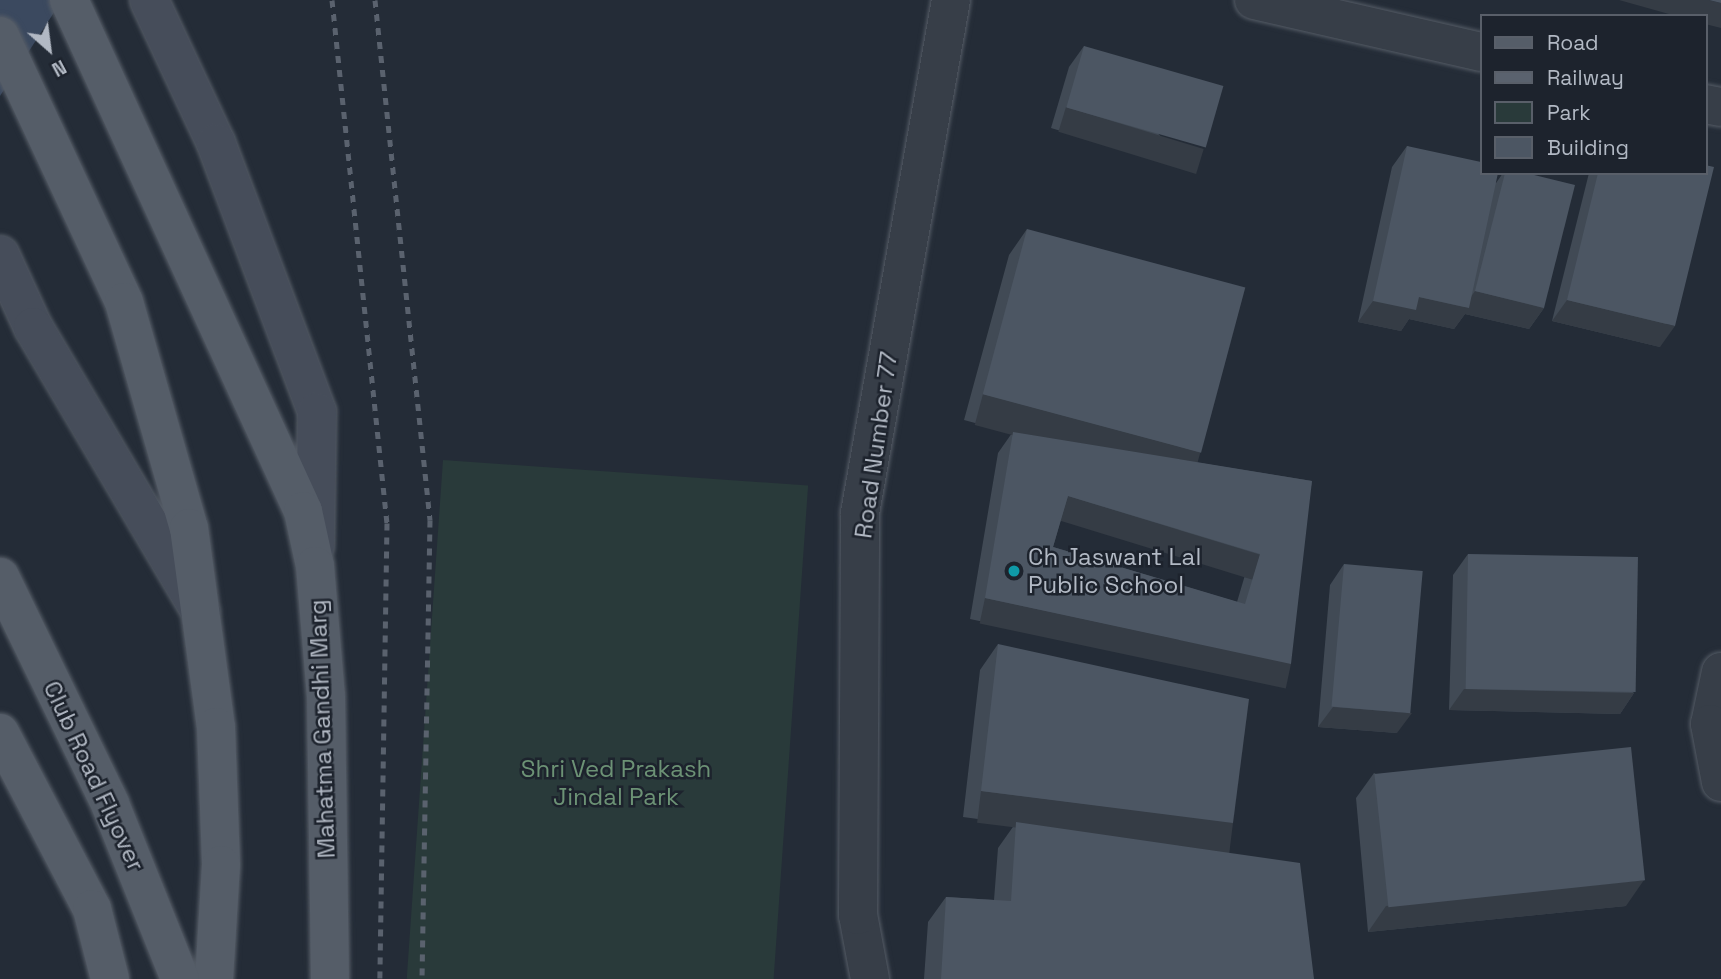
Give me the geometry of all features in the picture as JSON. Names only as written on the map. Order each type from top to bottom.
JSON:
[{"type":"main road","name":"Mahatma Gandhi Marg","points":[[69,0],[303,511],[315,566],[326,696],[329,972]]},
{"type":"main road","points":[[149,0],[186,78],[317,412],[315,566]]},
{"type":"main road","points":[[0,36],[124,302],[189,528],[216,727],[222,865],[214,979]]},
{"type":"main road","points":[[0,255],[33,327],[201,612]]},
{"type":"main road","name":"Club Road Flyover","points":[[0,577],[110,804],[180,979]]},
{"type":"main road","points":[[0,733],[92,909],[110,979]]},
{"type":"street","name":"Road Number 77","points":[[870,979],[858,915],[860,513],[951,0]]},
{"type":"street","points":[[1254,0],[1480,52]]},
{"type":"street","points":[[1721,672],[1715,722],[1721,782]]},
{"type":"green space","name":"Shri Ved Prakash Jindal Park","points":[[443,460],[808,486],[774,979],[407,979]]},
{"type":"water","points":[[0,0],[62,0],[0,96]]},
{"type":"building","points":[[1084,46],[1223,86],[1206,147],[1066,108]]},
{"type":"building","points":[[1407,146],[1480,162],[1480,175],[1498,175],[1469,308],[1419,297],[1416,310],[1373,301]]},
{"type":"building","points":[[1707,165],[1714,167],[1675,326],[1567,300],[1598,175],[1707,175]]},
{"type":"building","points":[[1504,175],[1534,175],[1575,185],[1544,308],[1475,291]]},
{"type":"building","points":[[1027,229],[1245,287],[1201,453],[983,394]]},
{"type":"building","name":"Ch Jaswant Lal Public School","points":[[1013,432],[1312,481],[1291,664],[985,598]],"holes":[[[1068,496],[1260,554],[1245,604],[1053,547]]]},
{"type":"building","points":[[1468,554],[1638,557],[1636,692],[1466,689]]},
{"type":"building","points":[[1344,564],[1423,571],[1410,713],[1332,706]]},
{"type":"building","points":[[998,644],[1249,699],[1233,823],[981,791]]},
{"type":"building","points":[[1631,747],[1645,880],[1388,907],[1374,774]]},
{"type":"building","points":[[1016,822],[1300,863],[1314,979],[941,979],[946,897],[1011,901]]},
{"type":"railway","points":[[332,0],[387,523],[380,979]]},
{"type":"railway","points":[[375,0],[430,520],[422,979]]},
{"type":"place","name":"Ch Jaswant Lal Public School","points":[[1014,571]]}]
